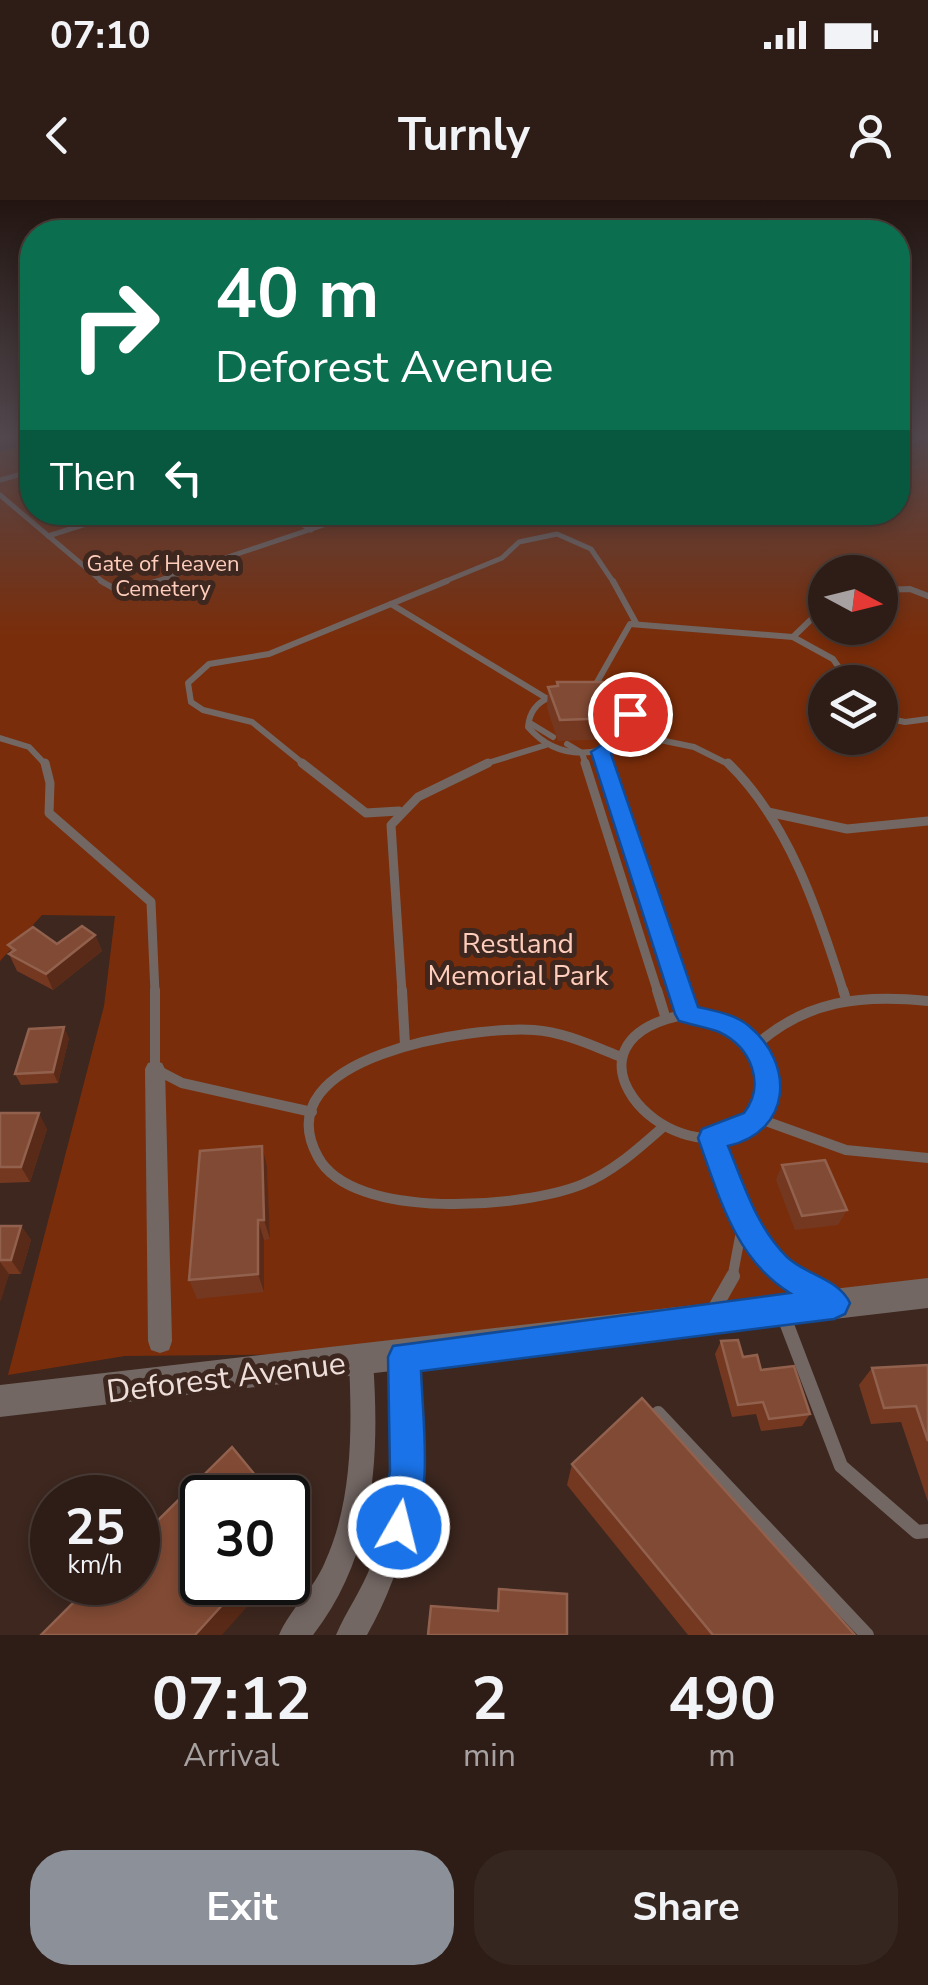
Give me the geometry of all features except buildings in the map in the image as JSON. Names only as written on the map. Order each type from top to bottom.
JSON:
[{"type":"street","points":[[155,1070],[160,1341]]},
{"type":"street","name":"Deforest Avenue","points":[[0,1401],[928,1293]]},
{"type":"street","points":[[352,1635],[366,1613],[399,1527],[407,1471],[404,1357]]},
{"type":"street","points":[[294,1635],[329,1585],[358,1504],[365,1464],[361,1361]]},
{"type":"lane","points":[[35,525],[111,589],[134,593],[325,525]]},
{"type":"lane","points":[[48,536],[83,525]]},
{"type":"lane","points":[[303,525],[311,530]]},
{"type":"lane","points":[[399,811],[366,813],[252,722],[203,710],[186,693],[196,672],[208,664],[270,654],[502,558],[510,544],[523,538],[543,535],[566,537],[592,549],[636,623]]},
{"type":"lane","points":[[920,591],[928,582]]},
{"type":"lane","points":[[898,590],[920,591],[928,596]]},
{"type":"lane","points":[[391,604],[546,698]]},
{"type":"lane","points":[[793,637],[808,622]]},
{"type":"lane","points":[[591,693],[625,628],[636,623],[740,636],[793,637],[837,665]]},
{"type":"lane","points":[[591,693],[621,705],[633,724],[630,734],[601,752],[582,754],[550,741],[528,722],[532,706],[546,698],[591,693]]},
{"type":"lane","points":[[898,718],[928,719]]},
{"type":"lane","points":[[630,734],[725,760],[768,812],[807,893],[845,996]]},
{"type":"lane","points":[[0,738],[19,741],[43,757],[52,780],[49,812],[151,902],[156,918],[155,1070],[182,1083],[312,1112]]},
{"type":"lane","points":[[405,1044],[391,826],[399,811],[433,788],[514,752],[550,741]]},
{"type":"lane","points":[[567,744],[582,754],[666,1016]]},
{"type":"lane","points":[[601,752],[688,1014]]},
{"type":"lane","points":[[768,812],[808,826],[853,832],[927,822]]},
{"type":"lane","points":[[755,1046],[800,1013],[845,996],[928,1001]]},
{"type":"lane","points":[[688,1014],[725,1024],[755,1046],[766,1065],[770,1085],[766,1105],[756,1118],[735,1132],[712,1138],[663,1127],[628,1095],[620,1076],[621,1057],[629,1038],[644,1024],[688,1014]]},
{"type":"lane","points":[[621,1057],[538,1030],[405,1044],[336,1074],[317,1094],[308,1129],[318,1160],[348,1184],[416,1202],[524,1199],[581,1186],[632,1156],[663,1127]]},
{"type":"lane","points":[[756,1118],[846,1150],[928,1158]]},
{"type":"lane","points":[[712,1138],[743,1222],[778,1269],[834,1303]]},
{"type":"lane","points":[[708,1318],[733,1284],[742,1254],[743,1222]]},
{"type":"lane","points":[[781,1310],[841,1466],[917,1532],[928,1531]]},
{"type":"lane","points":[[658,1413],[868,1635]]},
{"type":"green space","name":"Restland Memorial Park","points":[[0,504],[20,504],[20,525],[910,525],[910,504],[928,504],[928,1294],[427,1353],[125,1356],[8,1375],[104,1006],[115,916],[42,915],[0,961]]},
{"type":"route","points":[[399,1527],[407,1471],[404,1357],[834,1303],[778,1269],[743,1222],[712,1138],[735,1132],[754,1121],[766,1105],[770,1085],[766,1065],[755,1046],[725,1024],[688,1014],[601,752],[623,742],[630,734],[630,714]]},
{"type":"park label","name":"Gate of Heaven Cemetery","points":[[163,576]]}]
